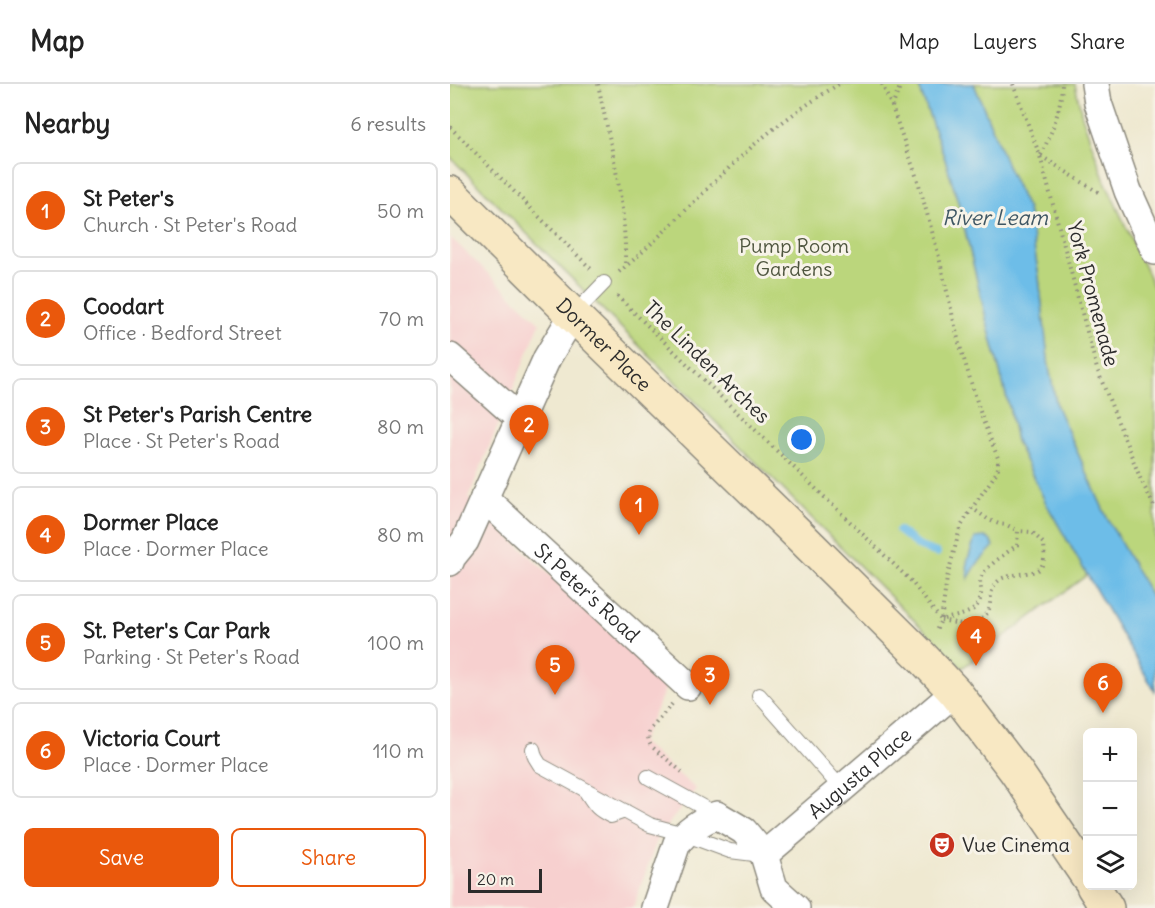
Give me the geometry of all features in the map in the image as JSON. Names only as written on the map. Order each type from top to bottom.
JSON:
[{"type":"street","points":[[1095,84],[1098,103],[1128,191],[1155,251]]},
{"type":"street","name":"Dormer Place","points":[[450,192],[800,536],[955,692],[1015,770],[1083,870]]},
{"type":"street","points":[[450,562],[465,541],[547,358],[573,315]]},
{"type":"street","points":[[450,357],[520,419]]},
{"type":"street","name":"St Peter's Road","points":[[484,498],[681,694]]},
{"type":"street","name":"Augusta Place","points":[[764,855],[955,692]]},
{"type":"street","points":[[655,908],[677,843],[684,834],[701,821],[717,815],[744,831],[764,855],[774,888],[796,908]]},
{"type":"street","points":[[1096,890],[1107,908]]},
{"type":"lane","points":[[573,315],[604,284]]},
{"type":"lane","points":[[759,695],[841,788]]},
{"type":"lane","points":[[533,749],[540,765],[585,790],[597,808],[611,816],[625,811],[650,825],[684,834],[730,851],[764,855]]},
{"type":"lane","points":[[648,777],[717,815]]},
{"type":"path","points":[[598,84],[617,175],[626,244],[625,267]]},
{"type":"path","points":[[604,284],[672,225],[745,153],[772,130],[839,84]]},
{"type":"path","points":[[882,84],[918,181],[936,243],[958,343],[998,458],[995,475],[960,528],[947,578],[941,620],[933,636]]},
{"type":"path","points":[[892,107],[901,84]]},
{"type":"path","name":"York Promenade","points":[[1013,84],[1040,156],[1097,369],[1141,480],[1155,508]]},
{"type":"path","points":[[1062,84],[1062,99],[1058,114],[1040,156],[1102,195],[1107,195]]},
{"type":"path","name":"The Linden Arches","points":[[450,127],[604,284],[911,581],[941,620]]},
{"type":"path","points":[[941,620],[966,625],[979,622],[987,613],[991,592],[1002,578],[1032,573],[1042,566],[1045,555],[1044,544],[1032,532],[1018,531],[989,520],[972,508]]},
{"type":"path","points":[[941,620],[969,613],[978,605],[981,577],[991,565],[1017,545],[1018,531]]},
{"type":"path","points":[[681,694],[650,730],[648,740],[651,746],[685,774]]},
{"type":"shaded area","points":[[450,237],[540,323],[468,498],[667,685],[641,742],[696,789],[658,837],[633,908],[450,908]]},
{"type":"green space","name":"Pump Room Gardens","points":[[450,84],[918,84],[959,205],[1016,441],[1047,505],[1087,575],[962,668],[450,157]]},
{"type":"green space","points":[[974,84],[1075,84],[1082,116],[1104,179],[1155,290],[1155,604],[1108,520],[1057,407],[1049,368],[1039,277],[1028,210],[1008,168]]},
{"type":"water","name":"River Leam","points":[[918,84],[974,84],[1008,168],[1028,210],[1039,277],[1049,368],[1057,407],[1108,520],[1155,604],[1155,691],[1047,505],[1016,441],[959,205]]},
{"type":"water","points":[[985,537],[994,546],[977,564],[968,579],[967,562],[975,538]]},
{"type":"waterway","points":[[899,531],[920,547],[937,553]]},
{"type":"place","name":"Coodart","points":[[529,455]]},
{"type":"place","name":"St Peter's","points":[[639,535]]},
{"type":"place","name":"Dormer Place","points":[[976,666]]},
{"type":"place","name":"St. Peter's Car Park","points":[[555,695]]},
{"type":"place","name":"St Peter's Parish Centre","points":[[710,705]]},
{"type":"place","name":"Victoria Court","points":[[1103,713]]},
{"type":"place","name":"Vue Cinema","points":[[942,845]]}]
